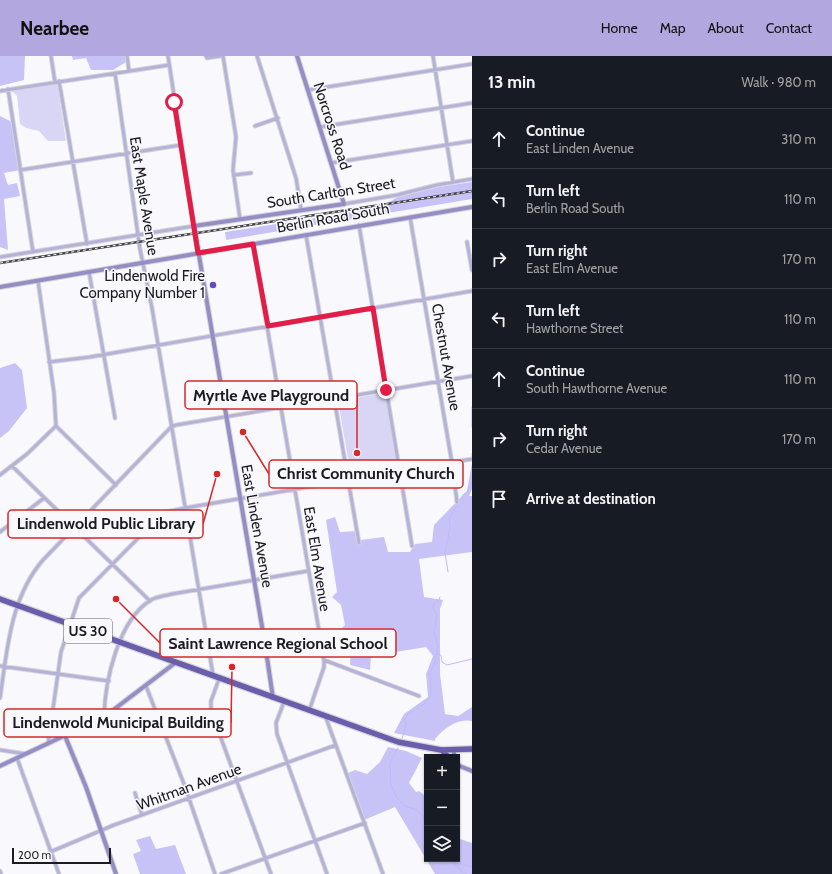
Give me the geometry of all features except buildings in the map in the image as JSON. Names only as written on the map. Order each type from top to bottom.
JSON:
[{"type":"highway","name":"US 30","points":[[0,599],[326,718],[408,745],[441,750],[472,749]]},
{"type":"highway","points":[[441,750],[445,754]]},
{"type":"street","points":[[51,56],[55,82]]},
{"type":"street","points":[[127,56],[129,71]]},
{"type":"street","name":"East Linden Avenue","points":[[168,56],[198,253],[273,698]]},
{"type":"street","points":[[207,57],[220,56]]},
{"type":"street","points":[[223,56],[236,137],[233,160],[240,219]]},
{"type":"street","points":[[257,56],[296,178],[301,209]]},
{"type":"street","name":"Norcross Road","points":[[297,56],[344,204]]},
{"type":"street","points":[[433,56],[453,182]]},
{"type":"street","points":[[0,91],[169,64]]},
{"type":"street","points":[[308,90],[472,64]]},
{"type":"street","name":"East Maple Avenue","points":[[115,73],[138,235],[199,590],[216,678]]},
{"type":"street","points":[[59,81],[87,244]]},
{"type":"street","points":[[8,89],[33,252]]},
{"type":"street","points":[[320,127],[472,103]]},
{"type":"street","points":[[255,126],[278,118]]},
{"type":"street","points":[[331,163],[472,141]]},
{"type":"street","points":[[20,170],[181,145]]},
{"type":"street","points":[[234,175],[251,173]]},
{"type":"street","name":"South Carlton Street","points":[[194,226],[301,209],[344,204],[397,195],[472,179]]},
{"type":"street","name":"Berlin Road South","points":[[0,287],[472,207]]},
{"type":"street","name":"Chestnut Avenue","points":[[410,217],[439,381],[457,502]]},
{"type":"street","points":[[359,225],[412,546]]},
{"type":"street","points":[[0,257],[194,226]]},
{"type":"street","points":[[306,234],[359,543]]},
{"type":"street","points":[[467,242],[472,270]]},
{"type":"street","name":"East Elm Avenue","points":[[253,244],[324,660],[324,667],[309,711]]},
{"type":"street","points":[[89,272],[115,418]]},
{"type":"street","points":[[38,281],[56,426],[116,485]]},
{"type":"street","points":[[49,362],[212,336],[320,316],[472,291]]},
{"type":"street","points":[[0,698],[10,631],[28,580],[35,570],[171,428],[176,425],[472,376]]},
{"type":"street","points":[[0,475],[56,426]]},
{"type":"street","points":[[48,744],[61,652],[79,598],[164,513],[240,498],[472,459]]},
{"type":"street","points":[[12,466],[150,601]]},
{"type":"street","points":[[0,532],[44,498]]},
{"type":"street","points":[[104,717],[111,667],[120,643],[130,622],[150,601],[160,596],[308,571]]},
{"type":"street","points":[[324,660],[419,696]]},
{"type":"street","points":[[0,766],[104,717],[175,663]]},
{"type":"street","points":[[0,666],[108,681]]},
{"type":"street","points":[[216,678],[210,707],[271,874]]},
{"type":"street","points":[[146,686],[214,874]]},
{"type":"street","points":[[284,702],[276,723],[276,730],[327,874]]},
{"type":"street","points":[[326,718],[383,874]]},
{"type":"street","points":[[65,736],[86,787],[116,874]]},
{"type":"street","name":"Whitman Avenue","points":[[50,852],[142,815],[336,745]]},
{"type":"street","points":[[0,750],[26,754]]},
{"type":"street","points":[[17,758],[59,874]]},
{"type":"street","points":[[460,766],[472,771]]},
{"type":"street","points":[[134,793],[142,815]]},
{"type":"street","points":[[221,874],[365,824]]},
{"type":"shaded area","points":[[0,56],[25,56],[24,80],[0,86]]},
{"type":"shaded area","points":[[72,56],[125,56],[126,62],[113,70],[91,70],[86,58],[73,60]]},
{"type":"shaded area","points":[[57,82],[66,141],[48,141],[39,131],[26,128],[20,124],[17,96],[10,89]]},
{"type":"shaded area","points":[[0,116],[12,122],[20,170],[4,173],[8,185],[17,183],[20,196],[4,199],[8,250],[0,247]]},
{"type":"shaded area","points":[[472,182],[472,199],[226,240],[225,232],[379,208],[406,192]]},
{"type":"shaded area","points":[[15,363],[22,370],[27,408],[9,431],[0,438],[0,368]]},
{"type":"shaded area","points":[[385,393],[397,468],[351,476],[338,401]]},
{"type":"shaded area","points":[[472,463],[472,489],[469,496],[472,496],[472,552],[419,559],[424,597],[443,600],[440,609],[440,674],[445,714],[458,716],[472,707],[472,721],[467,720],[457,722],[447,728],[435,739],[435,741],[394,733],[404,714],[428,697],[426,674],[433,656],[426,647],[371,656],[370,670],[350,665],[351,642],[337,633],[345,625],[341,605],[332,597],[337,592],[326,520],[335,517],[340,532],[357,531],[360,540],[384,537],[388,552],[410,552],[415,544],[432,542],[434,525],[467,491]]},
{"type":"shaded area","points":[[388,747],[406,751],[422,758],[409,783],[416,792],[419,791],[424,795],[424,856],[395,807],[364,820],[346,774],[355,770],[367,774],[380,762]]},
{"type":"shaded area","points":[[150,836],[156,849],[175,845],[186,874],[140,874],[133,854],[141,851],[136,840]]},
{"type":"shaded area","points":[[460,839],[472,843],[472,874],[435,874],[428,862],[460,862]]},
{"type":"waterway","points":[[472,407],[472,427]]},
{"type":"waterway","points":[[448,572],[445,553],[450,527],[449,519],[463,495],[468,491],[472,481]]},
{"type":"waterway","points":[[402,739],[406,725],[404,720],[408,714],[424,704],[430,697],[430,673],[435,662],[438,646],[434,632],[437,615],[433,609],[434,603],[439,600],[440,597]]},
{"type":"waterway","points":[[436,654],[441,655],[442,662],[447,665],[472,659]]},
{"type":"waterway","points":[[398,748],[390,763],[391,785],[397,798],[405,806],[417,810],[424,817],[426,826]]},
{"type":"waterway","points":[[453,862],[462,872],[467,874]]},
{"type":"waterway","points":[[458,865],[467,865],[472,867]]},
{"type":"railway","points":[[0,263],[472,191]]},
{"type":"place","name":"Lindenwold Fire Company Number 1","points":[[213,285]]},
{"type":"place","name":"Christ Community Church","points":[[243,432]]},
{"type":"place","name":"Myrtle Ave Playground","points":[[357,453]]},
{"type":"place","name":"Lindenwold Public Library","points":[[217,474]]},
{"type":"place","name":"Saint Lawrence Regional School","points":[[116,599]]},
{"type":"place","name":"Lindenwold Municipal Building","points":[[232,667]]},
{"type":"route","points":[[174,102],[198,253],[253,244],[268,326],[373,308],[386,390]]}]
